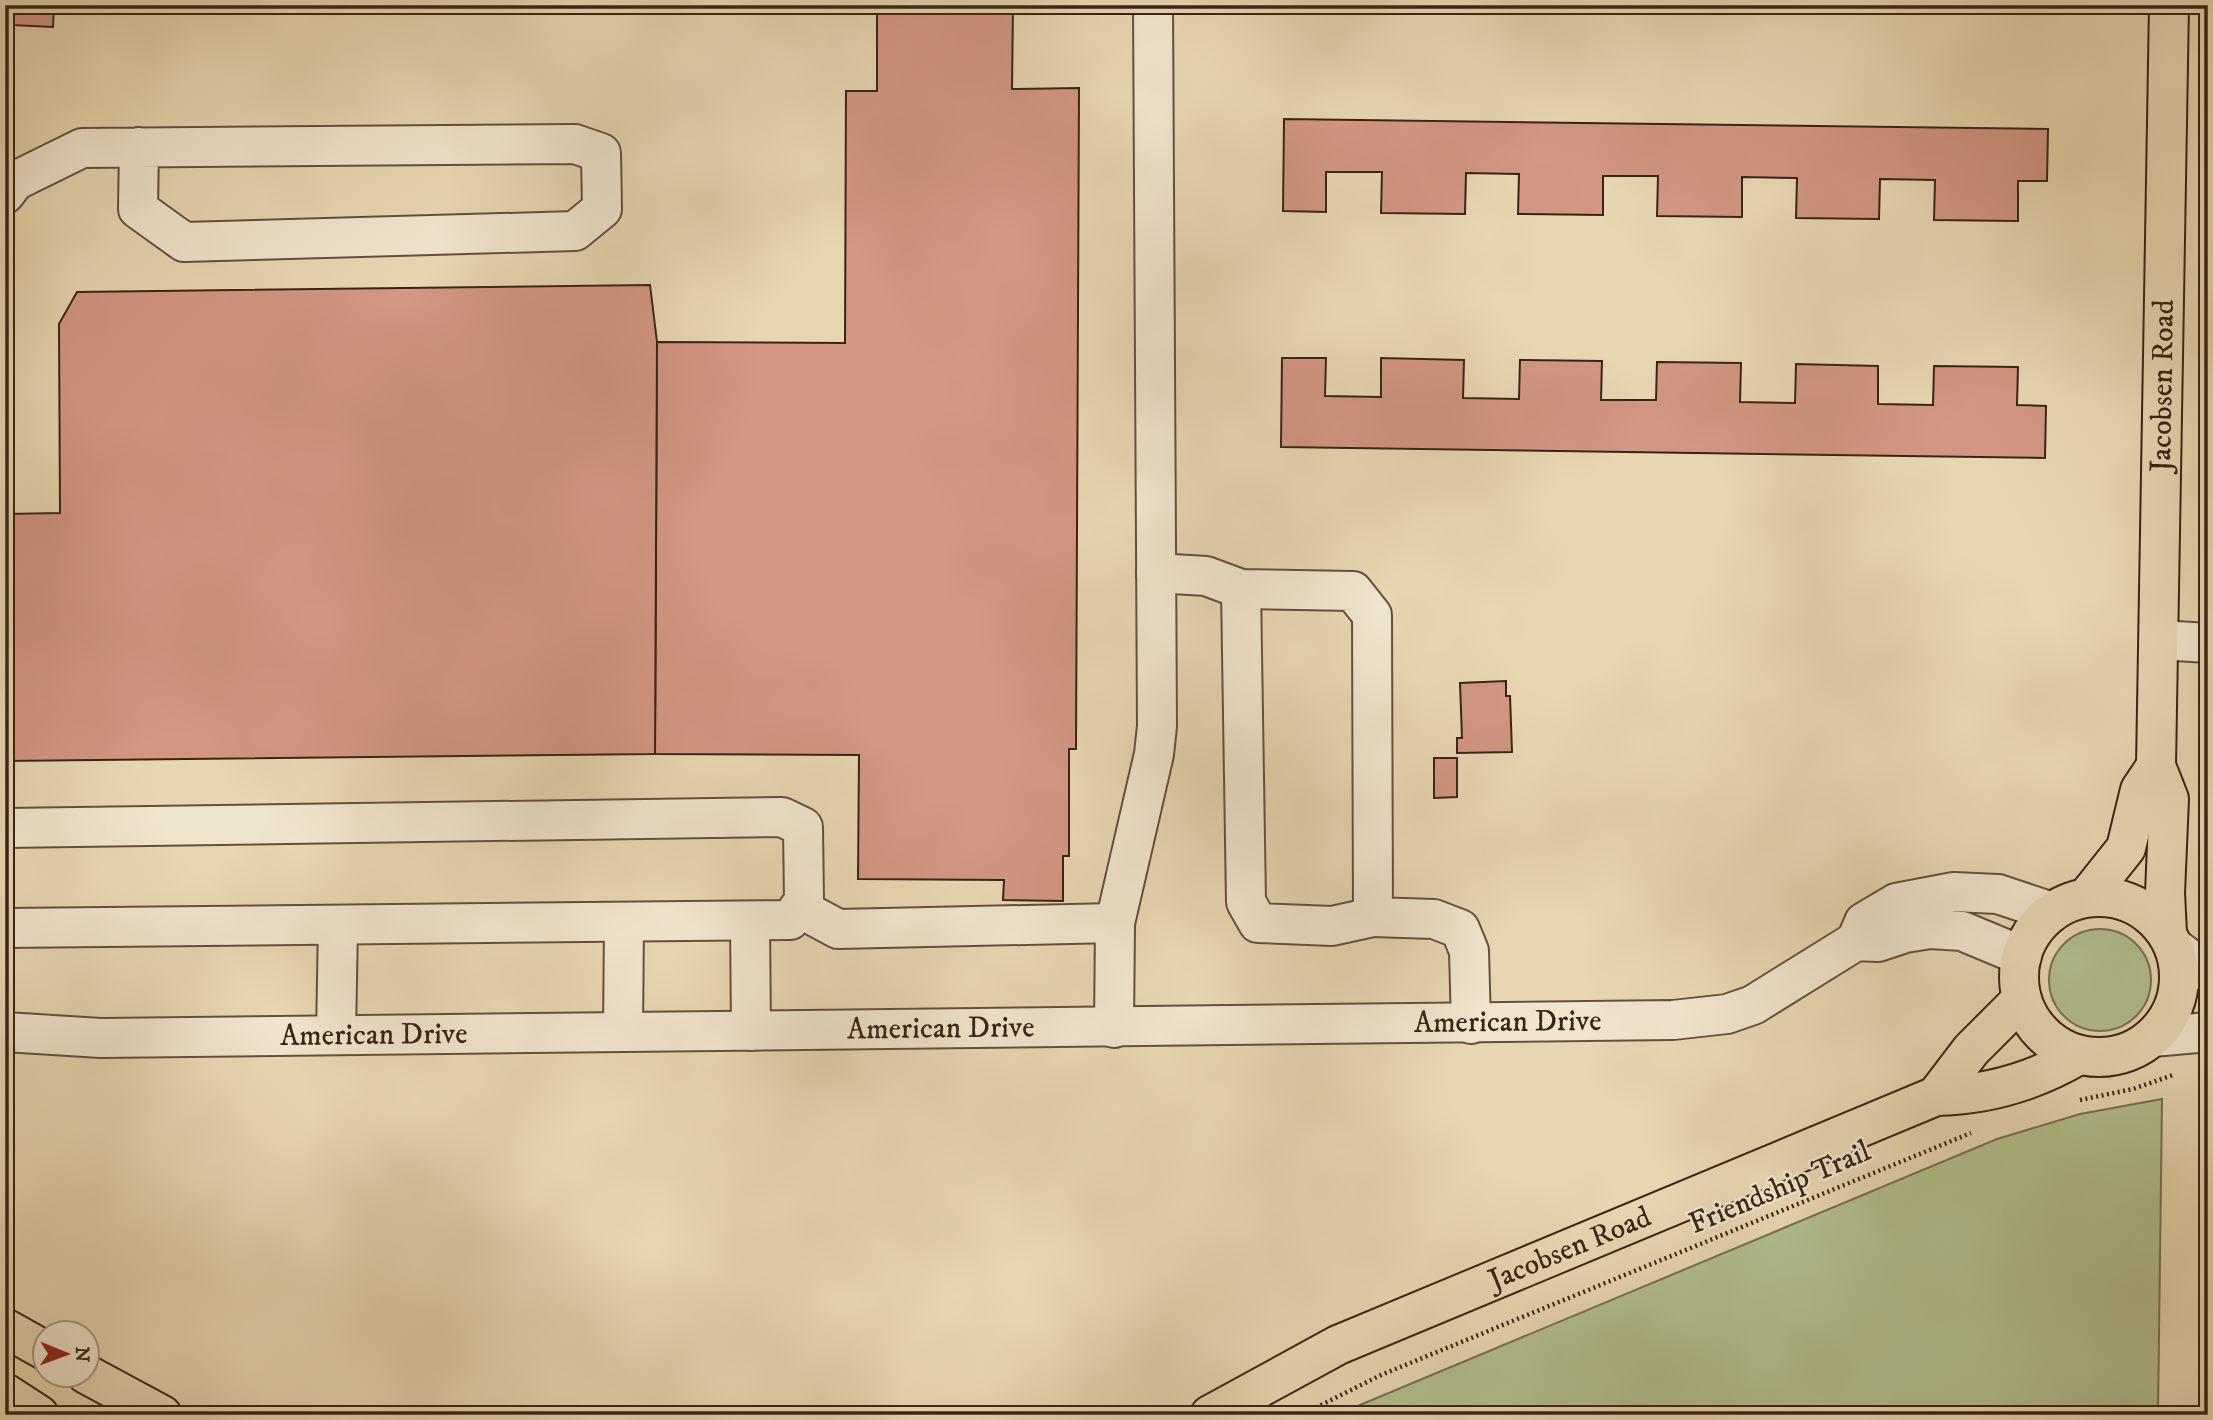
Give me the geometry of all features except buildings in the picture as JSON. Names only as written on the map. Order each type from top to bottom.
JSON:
[{"type":"main road","name":"Jacobsen Road","points":[[2169,5],[2156,766],[2169,799],[2165,892],[2171,941]]},
{"type":"main road","name":"Jacobsen Road","points":[[2087,897],[2126,848],[2140,790],[2156,766]]},
{"type":"main road","points":[[2087,897],[2110,897],[2132,903],[2152,915],[2171,941],[2180,972],[2178,997],[2168,1019],[2153,1037],[2130,1052],[2105,1058],[2079,1055],[2053,1043],[2034,1024],[2022,999],[2019,977],[2022,956],[2038,924],[2052,912],[2087,897]]},
{"type":"main road","points":[[1936,1096],[1971,1050],[2022,999]]},
{"type":"main road","name":"Jacobsen Road","points":[[1210,1415],[1338,1345],[1936,1096],[1975,1095],[2047,1074],[2079,1055]]},
{"type":"main road","points":[[5,1328],[32,1343]]},
{"type":"main road","points":[[102,1383],[162,1415]]},
{"type":"main road","points":[[5,1393],[39,1415]]},
{"type":"street","points":[[1114,1028],[1115,923],[1154,754],[1157,726],[1153,5]]},
{"type":"street","points":[[5,194],[15,181],[82,148],[139,147],[575,144],[601,153],[602,209],[575,231],[184,242],[138,209],[139,147]]},
{"type":"street","points":[[1156,573],[1206,576],[1241,589],[1353,591],[1372,615],[1373,917]]},
{"type":"street","points":[[1241,589],[1246,902],[1258,923],[1332,926],[1373,917],[1434,919],[1460,929],[1469,951],[1471,1024]]},
{"type":"street","points":[[2160,640],[2208,643]]},
{"type":"street","points":[[5,828],[782,817],[803,827],[804,901],[790,920],[5,928]]},
{"type":"street","name":"American Drive","points":[[1856,941],[1864,922],[1896,903],[1954,892],[1998,894],[2052,912]]},
{"type":"street","points":[[799,908],[838,929],[1115,923]]},
{"type":"street","points":[[750,921],[751,1031]]},
{"type":"street","points":[[623,1032],[624,922]]},
{"type":"street","points":[[336,1035],[338,925]]},
{"type":"street","name":"American Drive","points":[[5,1032],[101,1038],[1673,1020],[1727,1014],[1753,1005],[1856,941],[1878,942],[1905,933],[1930,929],[1962,931],[2022,956]]},
{"type":"street","points":[[2171,941],[2208,973]]},
{"type":"street","points":[[2153,1037],[2208,1032]]},
{"type":"path","points":[[2073,1101],[2133,1089],[2180,1073]]},
{"type":"path","name":"Friendship Trail","points":[[1301,1415],[1381,1375],[1984,1128]]},
{"type":"green space","points":[[2100,929],[2119,933],[2136,944],[2147,961],[2151,980],[2147,999],[2136,1016],[2119,1027],[2100,1031],[2081,1027],[2064,1016],[2053,999],[2049,980],[2053,961],[2064,944],[2081,933]]},
{"type":"green space","points":[[2162,1099],[2158,1415],[1336,1415],[1997,1139],[2080,1114]]}]
